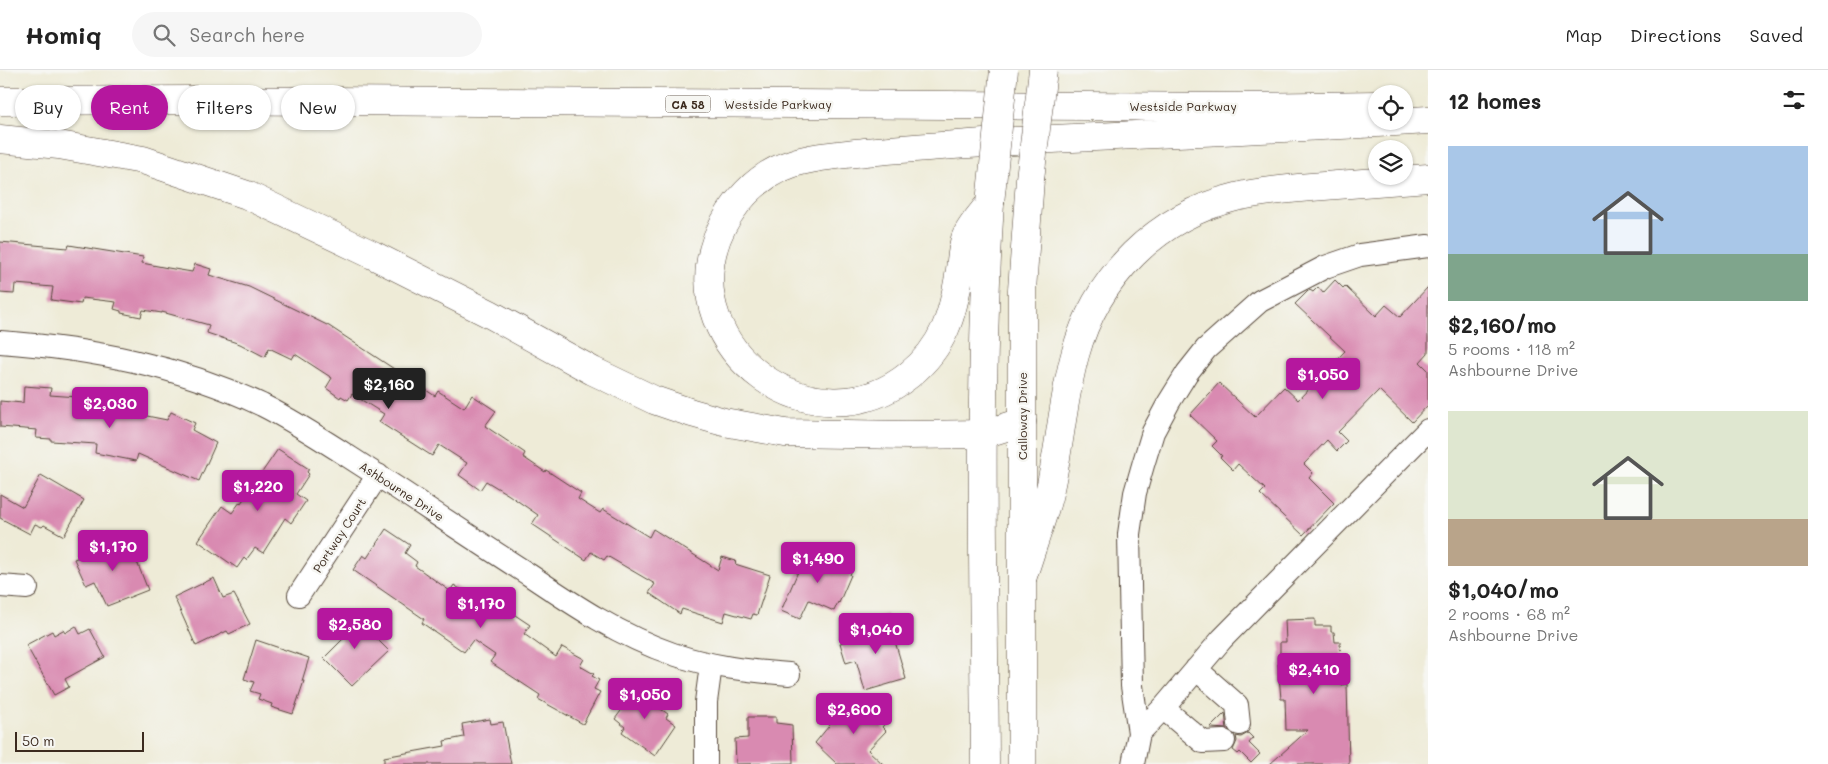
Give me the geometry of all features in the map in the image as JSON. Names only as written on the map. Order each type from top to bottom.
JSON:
[{"type":"main road","points":[[985,764],[984,434],[986,265],[990,203],[1004,70]]},
{"type":"main road","name":"Calloway Drive","points":[[1022,764],[1022,290],[1030,179],[1043,70]]},
{"type":"main road","name":"Westside Parkway","points":[[0,101],[200,100],[1230,107],[1368,105]]},
{"type":"main road","points":[[1413,105],[1428,105]]},
{"type":"main road","points":[[990,203],[965,237],[954,303],[949,323],[938,346],[926,361],[892,388],[872,396],[850,401],[829,402],[809,399],[772,385],[739,357],[717,318],[712,300],[710,276],[717,238],[726,219],[738,202],[769,174],[788,164],[827,156],[930,146],[1428,120]]},
{"type":"main road","points":[[0,139],[59,145],[144,160],[247,195],[382,259],[490,314],[593,371],[654,400],[724,422],[785,433],[889,435],[984,434],[1022,422]]},
{"type":"main road","points":[[1023,576],[1048,496],[1074,356],[1084,326],[1094,305],[1112,277],[1130,256],[1167,225],[1190,212],[1236,197],[1264,191],[1428,178]]},
{"type":"street","points":[[1133,764],[1138,733],[1132,686],[1129,534],[1135,493],[1142,465],[1153,432],[1169,402],[1206,348],[1260,300],[1325,267],[1360,255],[1428,246]]},
{"type":"street","name":"Ashbourne Drive","points":[[0,342],[72,348],[126,358],[180,373],[222,388],[262,406],[311,432],[602,622],[636,640],[674,655],[711,665],[747,671],[789,674]]},
{"type":"street","points":[[1138,733],[1163,708],[1222,639],[1428,430]]},
{"type":"street","name":"Portway Court","points":[[299,595],[378,476]]},
{"type":"street","points":[[0,586],[27,588]]},
{"type":"street","points":[[706,764],[706,702],[711,665]]},
{"type":"street","points":[[1196,669],[1237,705],[1239,724]]},
{"type":"street","points":[[1163,708],[1203,742],[1224,741]]},
{"type":"building","points":[[0,242],[68,248],[69,245],[143,257],[142,263],[168,268],[192,272],[195,264],[211,269],[209,275],[249,287],[329,326],[435,396],[438,391],[464,408],[472,395],[496,411],[485,426],[525,453],[523,457],[581,493],[578,499],[600,513],[603,509],[649,537],[653,529],[718,570],[722,557],[736,561],[735,564],[770,575],[757,615],[753,614],[751,619],[726,612],[723,622],[682,609],[680,614],[649,593],[655,584],[607,556],[604,560],[591,552],[586,560],[532,524],[538,515],[509,495],[486,481],[480,490],[459,475],[467,463],[439,445],[432,456],[379,422],[384,414],[352,394],[348,400],[341,396],[340,398],[326,388],[332,378],[295,354],[292,359],[269,348],[265,357],[240,344],[207,333],[209,325],[162,312],[143,310],[141,317],[121,313],[121,311],[114,309],[116,302],[82,298],[81,304],[51,300],[53,287],[15,284],[14,294],[0,293]]},
{"type":"building","points":[[1335,280],[1343,288],[1345,286],[1376,316],[1386,305],[1400,317],[1428,287],[1428,353],[1420,362],[1428,370],[1428,405],[1412,422],[1379,390],[1338,432],[1347,441],[1337,451],[1327,440],[1304,464],[1313,473],[1309,478],[1334,503],[1303,535],[1260,494],[1265,489],[1238,464],[1233,470],[1220,457],[1222,456],[1212,446],[1217,441],[1190,415],[1219,383],[1255,417],[1284,387],[1298,400],[1345,351],[1295,304],[1310,290],[1313,292],[1318,287],[1323,293]]},
{"type":"building","points":[[24,386],[51,388],[50,395],[92,398],[92,395],[107,398],[107,395],[122,398],[121,406],[135,409],[134,412],[142,415],[167,420],[171,412],[195,423],[192,430],[216,443],[199,481],[138,454],[136,461],[95,453],[96,444],[51,441],[51,439],[36,438],[37,430],[0,427],[0,401],[23,403]]},
{"type":"building","points":[[278,449],[309,469],[307,472],[309,474],[296,494],[306,501],[291,523],[285,518],[263,553],[255,548],[237,568],[198,541],[222,506],[232,513],[241,503]]},
{"type":"building","points":[[41,475],[84,500],[64,536],[44,525],[42,527],[35,524],[30,534],[0,518],[0,494],[23,507]]},
{"type":"building","points":[[386,529],[410,545],[405,553],[417,562],[415,566],[450,591],[454,585],[477,600],[482,593],[530,625],[524,634],[556,657],[562,647],[584,659],[580,666],[594,674],[592,676],[599,680],[594,689],[600,692],[583,724],[538,699],[540,695],[490,662],[495,655],[473,640],[464,652],[422,623],[424,619],[353,570],[363,555],[367,558]]},
{"type":"building","points":[[128,539],[148,590],[107,606],[95,581],[86,585],[74,559]]},
{"type":"building","points":[[817,551],[853,567],[851,575],[834,611],[809,600],[800,619],[781,611],[806,553],[815,557]]},
{"type":"building","points":[[214,578],[223,598],[234,594],[250,624],[229,634],[227,631],[196,646],[174,597]]},
{"type":"building","points":[[353,612],[368,626],[366,628],[389,651],[352,686],[324,658],[343,639],[334,630]]},
{"type":"building","points":[[887,614],[906,679],[865,691],[856,660],[846,663],[840,643],[869,634],[865,620]]},
{"type":"building","points":[[1315,619],[1315,626],[1331,626],[1335,642],[1340,642],[1342,685],[1347,684],[1349,764],[1270,764],[1308,730],[1286,730],[1285,699],[1281,699],[1278,664],[1280,664],[1280,642],[1286,642],[1285,620]]},
{"type":"building","points":[[76,626],[80,634],[90,629],[105,657],[65,679],[69,687],[54,695],[26,645],[52,631],[54,635],[63,630],[65,633]]},
{"type":"building","points":[[256,640],[309,658],[302,681],[304,681],[293,714],[271,707],[272,704],[258,699],[260,694],[250,691],[254,682],[244,679]]},
{"type":"building","points":[[637,683],[659,698],[655,705],[668,714],[666,718],[676,725],[655,756],[622,732],[625,727],[615,719],[629,700],[626,698]]},
{"type":"building","points":[[862,696],[888,720],[882,727],[886,731],[868,750],[883,764],[837,764],[815,743],[833,721],[836,723]]},
{"type":"building","points":[[1225,713],[1227,729],[1210,728]]},
{"type":"building","points":[[748,717],[776,717],[776,723],[792,725],[793,763],[736,764],[735,739],[748,738]]},
{"type":"building","points":[[490,719],[491,724],[503,722],[511,764],[384,764],[384,757],[445,746],[444,741],[464,737],[462,724]]},
{"type":"building","points":[[1248,733],[1253,738],[1249,743],[1260,754],[1251,763],[1240,752],[1238,754],[1233,750],[1237,741],[1236,736],[1241,737]]}]
